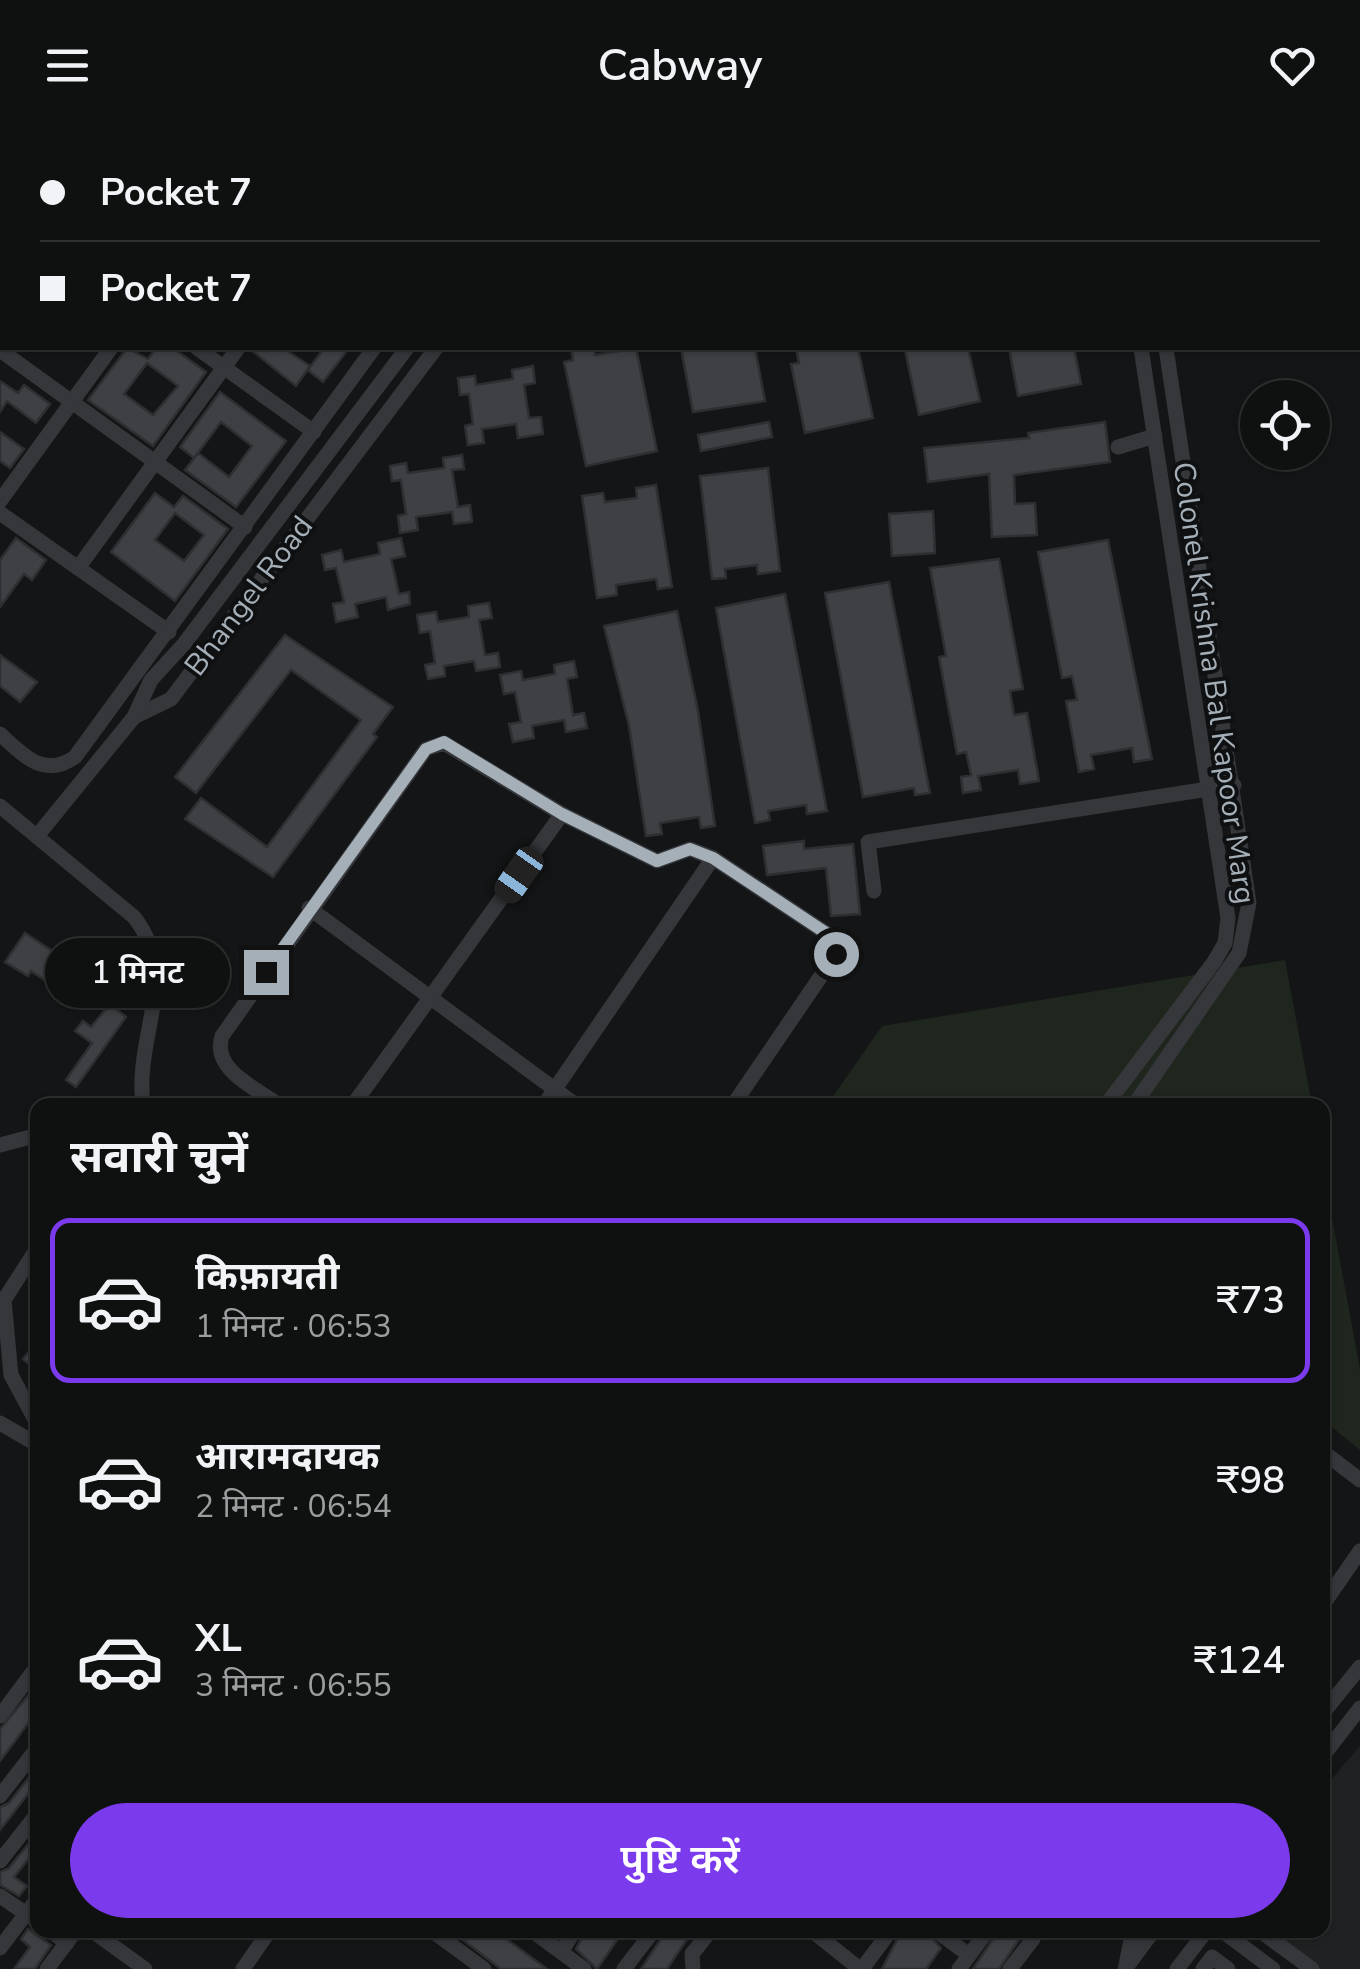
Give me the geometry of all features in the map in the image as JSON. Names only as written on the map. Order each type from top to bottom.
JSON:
[{"type":"street","points":[[0,350],[244,527]]},
{"type":"street","points":[[0,501],[110,350]]},
{"type":"street","points":[[199,350],[314,432]]},
{"type":"street","points":[[78,568],[236,350]]},
{"type":"street","points":[[0,734],[32,762],[50,767],[64,765],[75,756],[373,350]]},
{"type":"street","name":"Bhangel Road","points":[[37,836],[134,717],[151,680],[184,644],[330,444],[405,350]]},
{"type":"street","name":"Bhangel Road","points":[[134,717],[172,698],[434,350]]},
{"type":"street","points":[[1111,1098],[1224,942],[1228,918],[1205,789],[1141,350]]},
{"type":"street","name":"Colonel Krishna Bal Kapoor Marg","points":[[1139,1098],[1213,995],[1246,932],[1249,904],[1166,350]]},
{"type":"street","points":[[1118,447],[1156,436]]},
{"type":"street","points":[[330,444],[351,461]]},
{"type":"street","points":[[0,512],[169,632]]},
{"type":"street","points":[[184,644],[202,658]]},
{"type":"street","points":[[269,1098],[224,1065],[218,1048],[309,908],[426,749],[436,743],[456,747],[562,814],[657,861],[690,849],[713,858],[837,944],[836,954],[738,1098]]},
{"type":"street","points":[[874,890],[868,842],[1234,785]]},
{"type":"street","points":[[0,806],[134,917],[151,938],[157,973],[142,1058],[143,1098]]},
{"type":"street","points":[[357,1098],[562,814]]},
{"type":"street","points":[[549,1098],[713,858]]},
{"type":"street","points":[[309,908],[567,1098]]},
{"type":"street","points":[[0,1145],[30,1137]]},
{"type":"street","points":[[30,1259],[4,1300],[4,1341],[11,1375],[30,1410]]},
{"type":"street","points":[[0,1423],[30,1440]]},
{"type":"street","points":[[1330,1458],[1360,1480]]},
{"type":"street","points":[[1330,1594],[1360,1551]]},
{"type":"street","points":[[1330,1704],[1360,1667]]},
{"type":"street","points":[[0,1716],[30,1681]]},
{"type":"street","points":[[1330,1747],[1360,1708]]},
{"type":"street","points":[[0,1796],[30,1757]]},
{"type":"street","points":[[0,1861],[30,1823]]},
{"type":"street","points":[[0,1896],[30,1917]]},
{"type":"street","points":[[0,1948],[30,1920]]},
{"type":"street","points":[[47,1969],[71,1938]]},
{"type":"street","points":[[102,1938],[145,1969]]},
{"type":"street","points":[[243,1969],[264,1938]]},
{"type":"street","points":[[442,1938],[484,1969]]},
{"type":"street","points":[[542,1938],[584,1969]]},
{"type":"street","points":[[560,1952],[570,1938]]},
{"type":"street","points":[[624,1969],[648,1938]]},
{"type":"street","points":[[690,1967],[692,1954],[705,1938]]},
{"type":"street","points":[[822,1938],[861,1969],[885,1938]]},
{"type":"street","points":[[946,1938],[969,1955]]},
{"type":"street","points":[[959,1969],[982,1938]]},
{"type":"street","points":[[1010,1969],[1033,1938]]},
{"type":"street","points":[[1125,1969],[1131,1938]]},
{"type":"street","points":[[1125,1969],[1148,1938]]},
{"type":"street","points":[[1177,1969],[1201,1938]]},
{"type":"street","points":[[1232,1938],[1274,1969]]},
{"type":"street","points":[[1276,1938],[1312,1969]]},
{"type":"street","points":[[1204,1969],[1212,1957],[1228,1969]]},
{"type":"shaded area","points":[[1285,960],[1311,1098],[832,1098],[882,1026]]},
{"type":"shaded area","points":[[1330,1207],[1360,1369],[1360,1450],[1330,1426]]},
{"type":"shaded area","points":[[1360,1746],[1360,1969],[1317,1969],[1273,1938],[1330,1938],[1330,1781]]},
{"type":"building","points":[[126,350],[148,359],[155,350],[176,350],[206,372],[153,446],[88,400]],"holes":[[[147,363],[178,386],[153,415],[124,394]]]},
{"type":"building","points":[[251,350],[286,350],[310,366],[296,386]]},
{"type":"building","points":[[323,350],[347,350],[323,382],[308,370]]},
{"type":"building","points":[[571,350],[594,350],[595,355],[636,350],[657,451],[586,466],[564,362],[573,360]]},
{"type":"building","points":[[681,350],[755,350],[765,401],[693,412]]},
{"type":"building","points":[[796,350],[858,350],[873,418],[805,433],[791,364],[799,363]]},
{"type":"building","points":[[905,350],[968,350],[980,401],[919,415]]},
{"type":"building","points":[[1009,350],[1074,350],[1081,384],[1018,396]]},
{"type":"building","points":[[533,366],[535,383],[524,385],[529,418],[541,417],[543,434],[518,438],[516,424],[482,429],[484,443],[468,445],[465,426],[473,424],[469,394],[460,395],[458,378],[475,376],[476,385],[513,379],[512,370]]},
{"type":"building","points":[[0,381],[18,393],[24,385],[50,404],[36,423],[7,401],[0,412]]},
{"type":"building","points":[[220,392],[286,441],[236,507],[185,470],[198,453],[229,477],[252,446],[221,422],[194,458],[180,447]]},
{"type":"building","points":[[769,422],[772,437],[701,451],[698,435]]},
{"type":"building","points":[[1105,422],[1110,462],[1014,475],[1015,504],[1035,503],[1037,535],[992,537],[989,474],[928,482],[924,448],[1029,438],[1028,433]]},
{"type":"building","points":[[0,432],[24,449],[10,468],[0,461]]},
{"type":"building","points":[[462,455],[464,469],[452,470],[458,507],[470,505],[472,522],[454,524],[452,512],[416,517],[418,530],[400,533],[398,516],[406,514],[401,480],[392,481],[390,466],[406,463],[408,473],[444,468],[443,458]]},
{"type":"building","points":[[768,468],[780,571],[758,574],[757,565],[725,569],[726,578],[712,579],[700,476]]},
{"type":"building","points":[[656,485],[672,587],[658,589],[656,579],[616,585],[617,595],[597,598],[582,496],[603,493],[605,502],[637,498],[636,488]]},
{"type":"building","points":[[155,493],[174,507],[183,496],[228,529],[175,601],[111,552]],"holes":[[[175,513],[204,535],[184,561],[155,540]]]},
{"type":"building","points":[[933,511],[935,553],[892,556],[889,514]]},
{"type":"building","points":[[16,538],[46,560],[32,580],[24,574],[0,607],[0,560]]},
{"type":"building","points":[[401,538],[405,556],[391,559],[399,594],[409,592],[410,604],[388,610],[386,597],[355,604],[358,617],[336,622],[333,604],[344,602],[336,568],[325,570],[322,555],[341,550],[344,562],[380,554],[378,543]]},
{"type":"building","points":[[1108,540],[1152,759],[1134,762],[1132,748],[1091,755],[1094,769],[1079,772],[1066,701],[1077,700],[1072,676],[1062,678],[1038,552]]},
{"type":"building","points":[[999,559],[1023,689],[1010,691],[1014,715],[1027,713],[1039,781],[1020,784],[1018,770],[978,776],[981,790],[963,793],[961,777],[971,775],[966,752],[957,754],[939,657],[946,656],[930,568]]},
{"type":"building","points":[[889,582],[930,793],[915,795],[914,788],[863,797],[825,593]]},
{"type":"building","points":[[785,594],[827,811],[807,814],[806,805],[768,811],[770,820],[755,823],[716,608]]},
{"type":"building","points":[[489,603],[492,618],[479,620],[485,655],[498,653],[500,667],[476,671],[474,661],[444,666],[445,676],[428,679],[425,665],[435,663],[430,631],[420,633],[417,615],[436,612],[438,622],[469,617],[468,606]]},
{"type":"building","points":[[677,611],[698,711],[715,826],[701,828],[699,817],[660,823],[662,834],[646,836],[629,726],[604,626]]},
{"type":"building","points":[[285,635],[393,707],[373,734],[377,737],[273,877],[185,819],[201,798],[267,847],[361,720],[291,670],[196,793],[175,777]]},
{"type":"building","points":[[0,655],[37,682],[20,702],[0,686]]},
{"type":"building","points":[[574,661],[577,677],[567,679],[573,715],[584,713],[587,728],[566,732],[564,720],[532,726],[534,738],[513,742],[509,724],[521,722],[515,692],[504,694],[500,675],[521,671],[523,680],[555,674],[554,665]]},
{"type":"building","points":[[804,841],[804,849],[853,844],[860,914],[831,916],[826,868],[767,875],[763,846]]},
{"type":"building","points":[[25,933],[57,954],[63,946],[80,957],[58,989],[31,971],[28,976],[5,962]]},
{"type":"building","points":[[110,1004],[126,1017],[76,1087],[66,1080],[92,1043],[75,1031],[83,1021],[91,1027]]},
{"type":"building","points":[[30,1693],[30,1721],[0,1761],[0,1729]]},
{"type":"building","points":[[30,1776],[30,1791],[0,1830],[0,1807],[9,1803]]},
{"type":"building","points":[[30,1842],[30,1857],[14,1877],[27,1886],[19,1896],[0,1885],[0,1872],[9,1868]]},
{"type":"building","points":[[28,1929],[30,1938],[41,1938],[51,1945],[35,1969],[14,1969],[30,1947],[21,1939]]},
{"type":"building","points":[[460,1938],[505,1938],[547,1969],[501,1969]]},
{"type":"building","points":[[582,1938],[618,1938],[597,1969],[576,1949]]},
{"type":"building","points":[[662,1938],[688,1938],[667,1969],[641,1969]]},
{"type":"building","points":[[898,1938],[932,1938],[941,1948],[926,1969],[882,1969]]},
{"type":"building","points":[[994,1938],[1020,1938],[999,1969],[973,1969]]},
{"type":"route","points":[[266,972],[426,749],[444,742],[562,814],[657,861],[690,849],[713,858],[832,937],[837,944],[836,954]]}]
